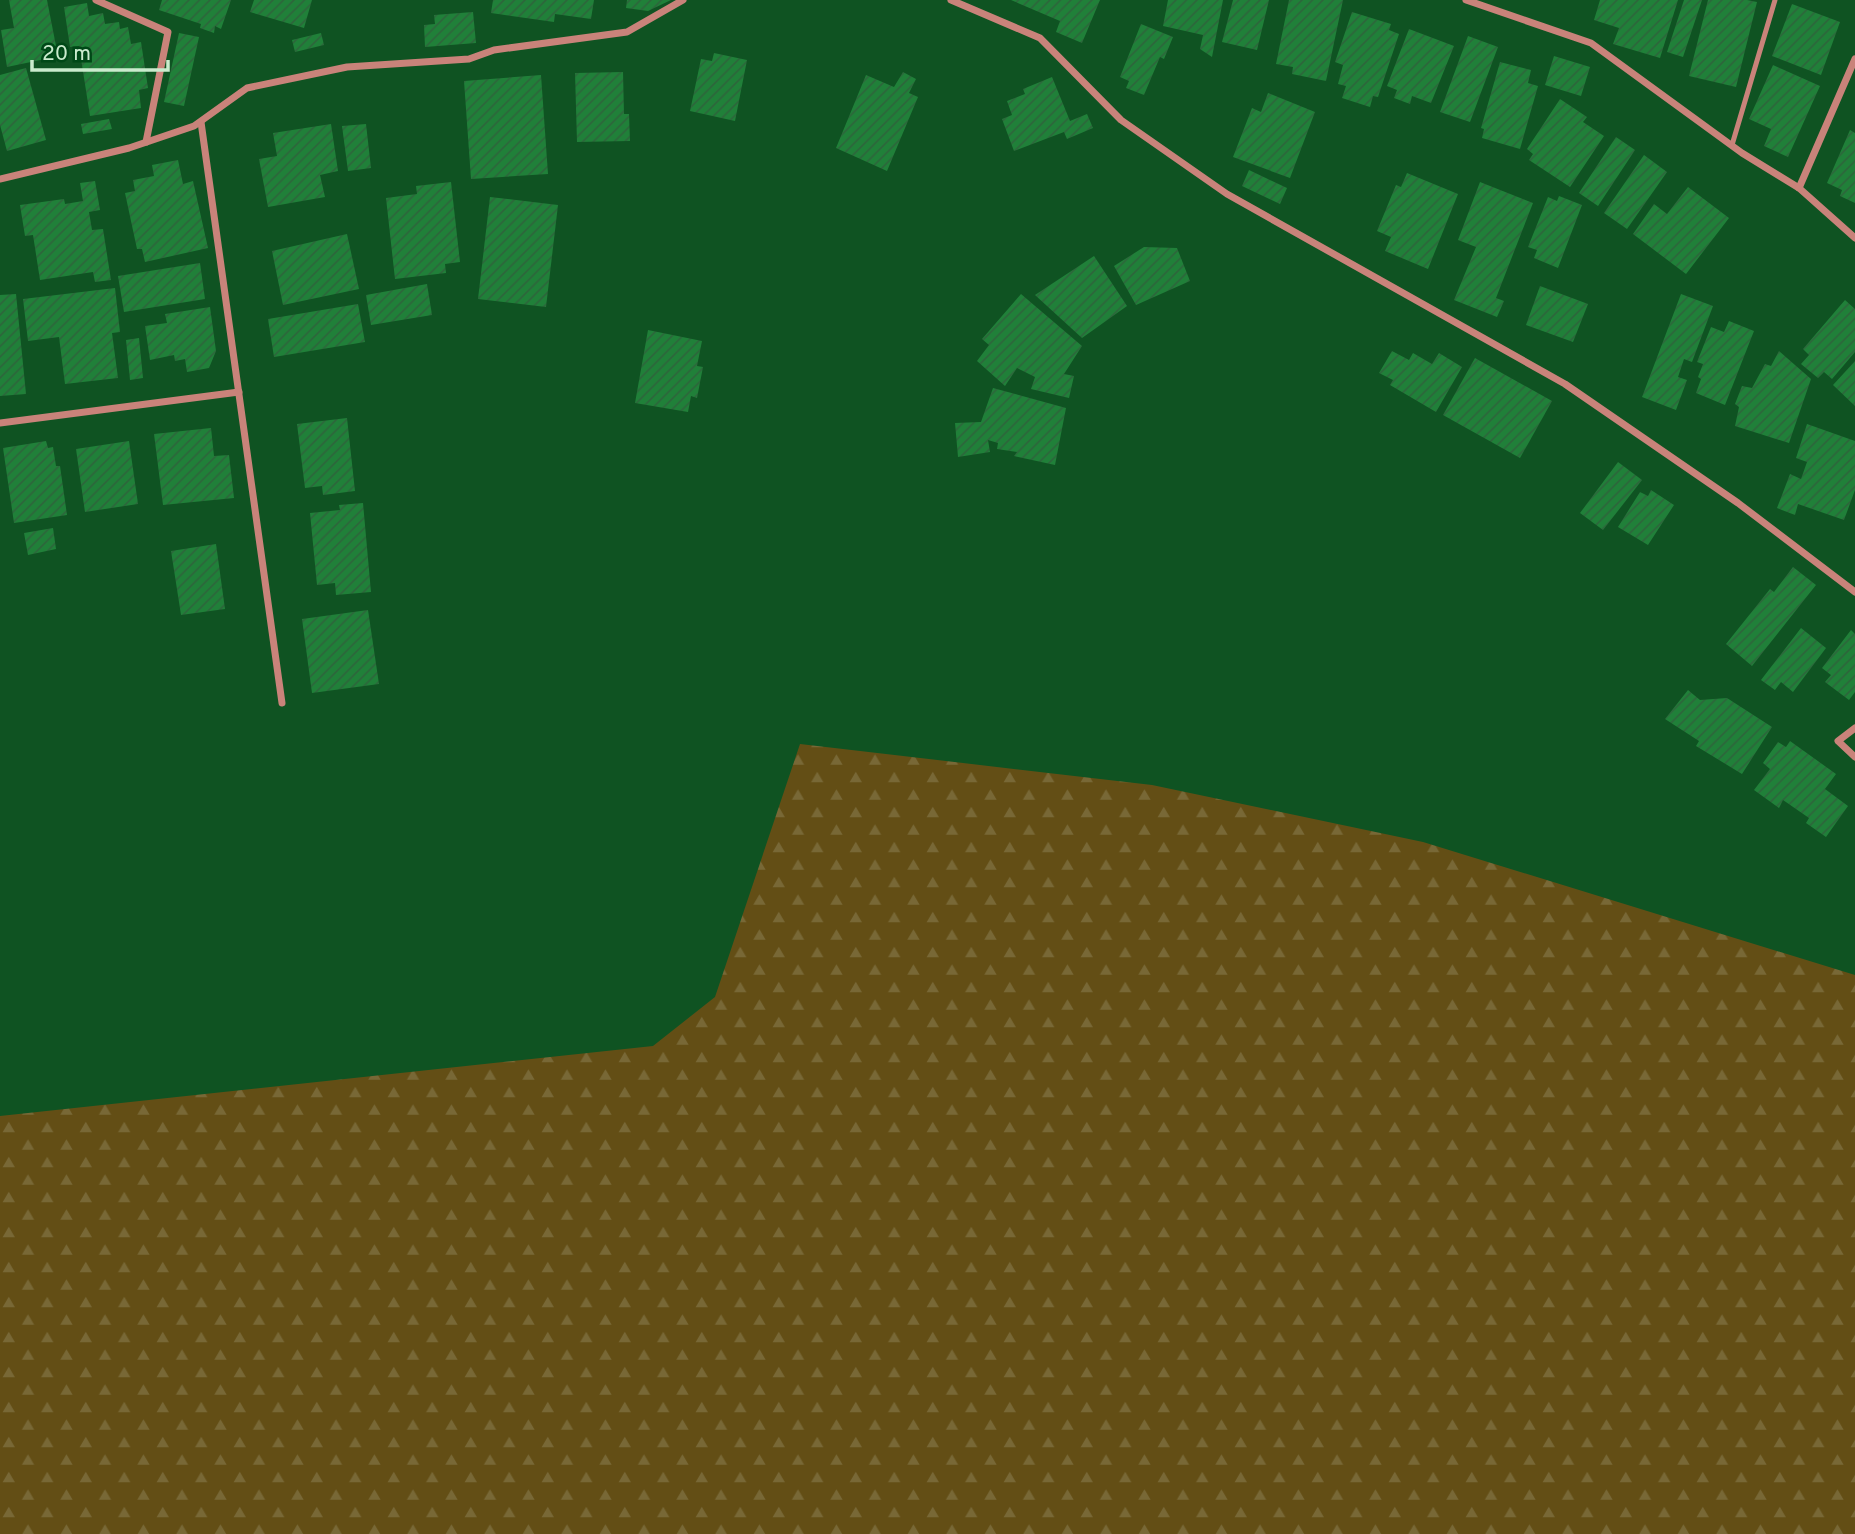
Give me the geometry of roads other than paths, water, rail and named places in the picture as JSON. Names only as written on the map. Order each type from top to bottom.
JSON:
[{"type":"street","points":[[96,0],[168,32],[146,142]]},
{"type":"street","points":[[0,180],[194,127],[247,88],[347,67],[470,59],[494,50],[628,32],[683,0]]},
{"type":"street","points":[[951,0],[1040,38],[1121,120],[1227,194],[1565,384],[1738,503],[1855,592]]},
{"type":"street","points":[[1466,0],[1591,43],[1732,145],[1799,188],[1855,238]]},
{"type":"street","points":[[1799,188],[1855,59]]},
{"type":"street","points":[[201,122],[282,703]]},
{"type":"street","points":[[0,423],[239,392]]},
{"type":"street","points":[[1855,728],[1838,741],[1855,757]]},
{"type":"lane","points":[[1732,145],[1775,0]]}]
